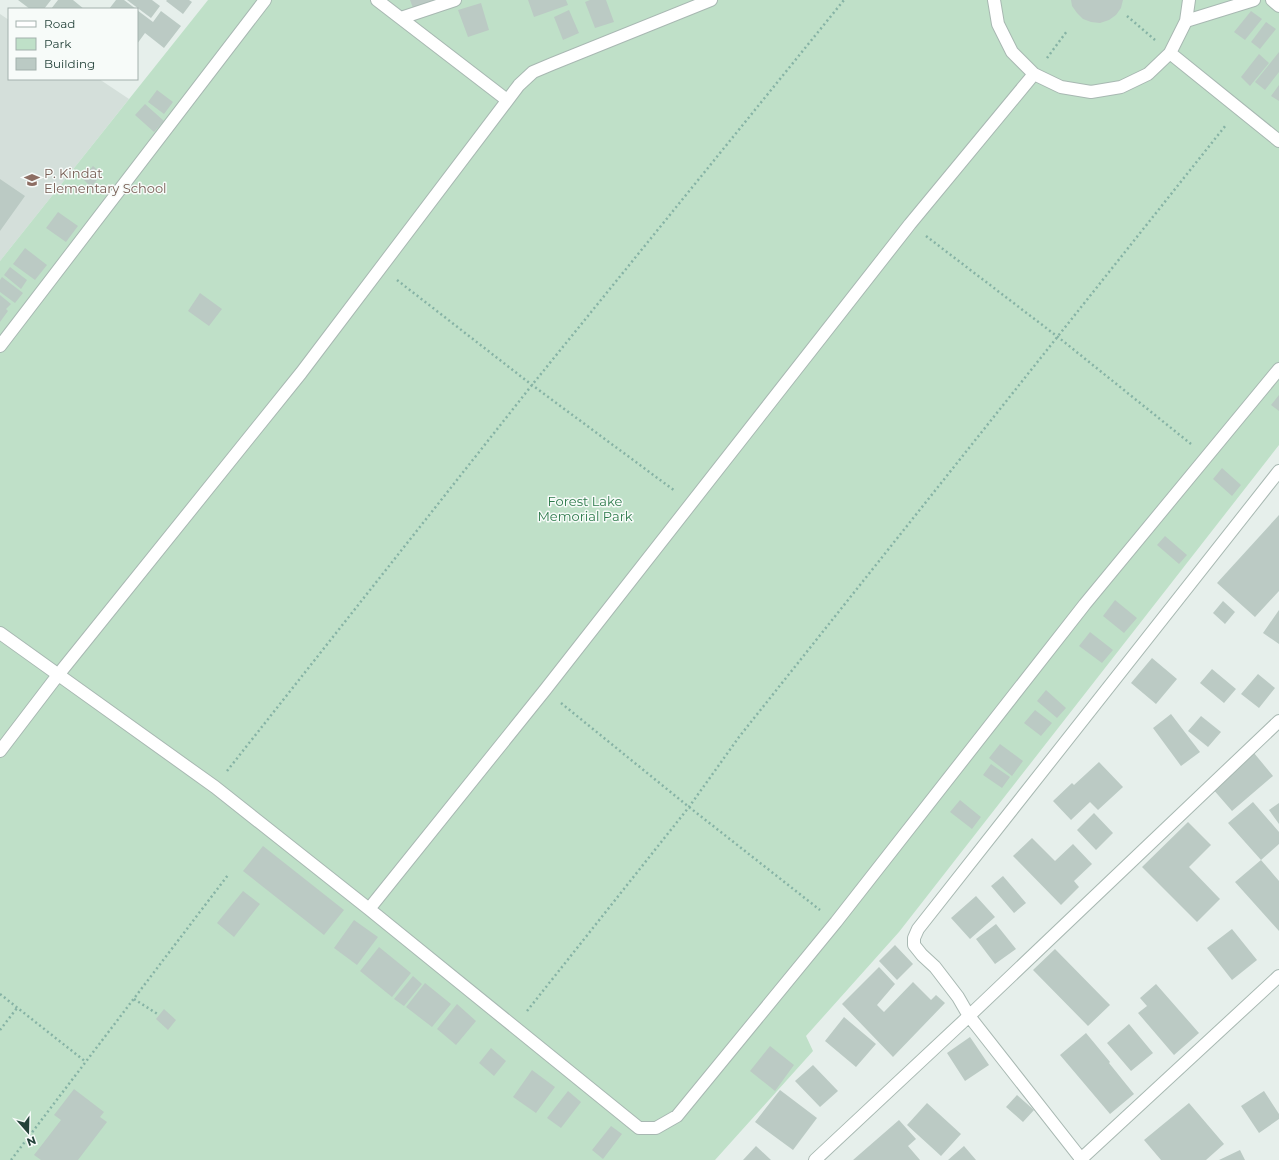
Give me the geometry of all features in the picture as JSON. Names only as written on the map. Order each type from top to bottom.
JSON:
[{"type":"street","points":[[0,346],[265,0]]},
{"type":"street","points":[[377,0],[507,100]]},
{"type":"street","points":[[401,18],[455,0]]},
{"type":"street","points":[[0,751],[58,675],[302,373],[519,85],[533,72],[711,0]]},
{"type":"street","points":[[994,0],[998,24],[1012,52],[1034,74],[1061,87],[1091,92],[1121,88],[1148,74],[1170,53],[1186,21],[1189,0]]},
{"type":"street","points":[[1186,21],[1232,3],[1254,0]]},
{"type":"street","points":[[1272,0],[1279,6]]},
{"type":"street","points":[[1170,53],[1279,141]]},
{"type":"street","points":[[369,909],[545,690],[910,224],[1034,74]]},
{"type":"street","points":[[0,633],[215,787],[369,909],[639,1128],[656,1128],[677,1116],[836,922],[1085,604],[1279,369]]},
{"type":"street","points":[[1279,471],[918,929],[914,938],[914,945],[935,967],[958,997],[969,1016],[1081,1160],[1279,976]]},
{"type":"street","points":[[815,1160],[969,1016],[1279,721]]},
{"type":"path","points":[[215,787],[532,385],[844,0]]},
{"type":"path","points":[[1127,16],[1170,53]]},
{"type":"path","points":[[1034,74],[1067,31]]},
{"type":"path","points":[[514,1027],[689,807],[744,730],[1239,109]]},
{"type":"path","points":[[910,224],[1058,337],[1207,457]]},
{"type":"path","points":[[381,268],[532,385],[692,503]]},
{"type":"path","points":[[545,690],[689,807],[836,922]]},
{"type":"path","points":[[11,1160],[228,875]]},
{"type":"path","points":[[0,994],[86,1062]]},
{"type":"path","points":[[134,998],[159,1015]]},
{"type":"path","points":[[0,1030],[17,1008]]},
{"type":"shaded area","name":"P. Kindat Elementary School","points":[[0,14],[8,19],[8,80],[100,80],[129,99],[0,261]]},
{"type":"green space","name":"Forest Lake Memorial Park","points":[[208,0],[1279,0],[1279,445],[899,932],[806,1036],[813,1051],[715,1160],[0,1160],[0,261]]},
{"type":"building","points":[[18,0],[51,0],[45,8],[29,8]]},
{"type":"building","points":[[58,0],[73,0],[83,8],[52,8]]},
{"type":"building","points":[[116,0],[124,0],[135,8],[110,8]]},
{"type":"building","points":[[127,0],[152,0],[160,6],[151,18]]},
{"type":"building","points":[[189,0],[192,2],[183,14],[166,1]]},
{"type":"building","points":[[410,0],[435,0],[413,8]]},
{"type":"building","points":[[528,0],[566,0],[568,5],[534,17]]},
{"type":"building","points":[[590,0],[606,0],[614,22],[595,28],[585,2]]},
{"type":"building","points":[[1071,0],[1123,0],[1121,8],[1116,15],[1109,20],[1100,23],[1083,19],[1072,6]]},
{"type":"building","points":[[481,3],[489,30],[468,37],[458,10]]},
{"type":"building","points":[[569,10],[579,33],[563,40],[554,17]]},
{"type":"building","points":[[138,11],[153,22],[161,11],[181,26],[164,48],[145,33],[138,43]]},
{"type":"building","points":[[1251,11],[1262,19],[1245,40],[1234,32]]},
{"type":"building","points":[[1266,22],[1276,29],[1260,49],[1251,42]]},
{"type":"building","points":[[1279,52],[1279,72],[1265,90],[1255,82]]},
{"type":"building","points":[[1259,54],[1269,63],[1250,86],[1241,77]]},
{"type":"building","points":[[1279,85],[1279,101],[1271,96]]},
{"type":"building","points":[[157,90],[173,102],[164,114],[148,102]]},
{"type":"building","points":[[145,104],[164,121],[154,132],[135,115]]},
{"type":"building","points":[[93,166],[102,174],[91,187],[82,178]]},
{"type":"building","points":[[0,179],[25,196],[0,231]]},
{"type":"building","points":[[58,212],[78,226],[66,242],[46,228]]},
{"type":"building","points":[[25,248],[47,265],[35,280],[13,264]]},
{"type":"building","points":[[10,267],[27,280],[21,289],[4,275]]},
{"type":"building","points":[[2,277],[23,293],[15,303],[0,292],[0,280]]},
{"type":"building","points":[[200,293],[222,309],[209,326],[188,311]]},
{"type":"building","points":[[0,295],[11,304],[6,309],[8,311],[0,322]]},
{"type":"building","points":[[1279,395],[1279,411],[1271,405]]},
{"type":"building","points":[[1222,468],[1241,485],[1232,496],[1213,479]]},
{"type":"building","points":[[1279,515],[1279,591],[1255,617],[1217,583]]},
{"type":"building","points":[[1165,536],[1187,555],[1179,564],[1157,545]]},
{"type":"building","points":[[1115,600],[1137,618],[1124,633],[1103,616]]},
{"type":"building","points":[[1223,601],[1235,612],[1225,624],[1213,613]]},
{"type":"building","points":[[1279,610],[1279,644],[1263,633]]},
{"type":"building","points":[[1090,632],[1113,650],[1102,663],[1079,646]]},
{"type":"building","points":[[1152,658],[1177,679],[1156,704],[1131,683]]},
{"type":"building","points":[[1212,669],[1236,689],[1224,703],[1200,683]]},
{"type":"building","points":[[1258,674],[1275,688],[1259,708],[1241,694]]},
{"type":"building","points":[[1046,690],[1066,708],[1057,718],[1037,701]]},
{"type":"building","points":[[1035,710],[1052,723],[1041,736],[1024,723]]},
{"type":"building","points":[[1171,714],[1200,752],[1181,766],[1153,728]]},
{"type":"building","points":[[1201,716],[1221,732],[1208,747],[1188,731]]},
{"type":"building","points":[[1000,744],[1023,761],[1012,776],[989,758]]},
{"type":"building","points":[[1254,753],[1273,776],[1232,811],[1212,788]]},
{"type":"building","points":[[1099,762],[1123,787],[1098,810],[1090,802],[1071,820],[1053,801],[1072,783],[1074,785]]},
{"type":"building","points":[[991,764],[1010,777],[1002,788],[983,775]]},
{"type":"building","points":[[960,800],[981,817],[972,829],[950,812]]},
{"type":"building","points":[[1253,802],[1279,832],[1279,844],[1261,860],[1228,823]]},
{"type":"building","points":[[1279,803],[1279,824],[1269,810]]},
{"type":"building","points":[[1094,813],[1113,833],[1096,850],[1077,830]]},
{"type":"building","points":[[1188,822],[1211,845],[1189,867],[1220,899],[1197,922],[1142,867]]},
{"type":"building","points":[[1032,838],[1055,861],[1073,844],[1092,864],[1074,881],[1079,887],[1061,905],[1013,856]]},
{"type":"building","points":[[263,846],[344,910],[324,935],[243,871]]},
{"type":"building","points":[[1261,860],[1279,881],[1279,931],[1235,882]]},
{"type":"building","points":[[1003,876],[1026,903],[1014,913],[991,886]]},
{"type":"building","points":[[243,891],[260,904],[234,937],[217,923]]},
{"type":"building","points":[[976,896],[995,917],[970,939],[951,918]]},
{"type":"building","points":[[354,920],[378,937],[357,965],[334,948]]},
{"type":"building","points":[[996,924],[1016,949],[995,964],[976,939]]},
{"type":"building","points":[[1232,929],[1257,960],[1232,980],[1207,948]]},
{"type":"building","points":[[895,945],[913,964],[897,980],[879,961]]},
{"type":"building","points":[[379,947],[411,973],[392,997],[360,971]]},
{"type":"building","points":[[1055,949],[1110,1005],[1088,1026],[1033,970]]},
{"type":"building","points":[[879,967],[895,984],[877,1005],[884,1012],[913,982],[931,1000],[936,995],[945,1003],[893,1057],[842,1004]]},
{"type":"building","points":[[413,976],[422,984],[404,1006],[394,999]]},
{"type":"building","points":[[425,983],[451,1004],[432,1027],[406,1007]]},
{"type":"building","points":[[1156,984],[1199,1033],[1174,1055],[1138,1013],[1147,1006],[1140,998]]},
{"type":"building","points":[[457,1004],[476,1021],[456,1045],[437,1029]]},
{"type":"building","points":[[164,1009],[176,1020],[168,1030],[156,1019]]},
{"type":"building","points":[[844,1017],[876,1044],[856,1067],[825,1041]]},
{"type":"building","points":[[1129,1024],[1153,1053],[1131,1071],[1107,1043]]},
{"type":"building","points":[[1086,1033],[1134,1094],[1110,1114],[1060,1055]]},
{"type":"building","points":[[970,1037],[989,1065],[965,1081],[947,1053]]},
{"type":"building","points":[[770,1046],[794,1065],[775,1091],[750,1071]]},
{"type":"building","points":[[491,1048],[506,1061],[494,1076],[479,1063]]},
{"type":"building","points":[[813,1065],[838,1091],[820,1107],[795,1081]]},
{"type":"building","points":[[532,1070],[555,1087],[536,1113],[513,1097]]},
{"type":"building","points":[[74,1089],[104,1112],[100,1117],[107,1122],[78,1160],[41,1160],[34,1155],[61,1120],[54,1115]]},
{"type":"building","points":[[780,1090],[817,1118],[793,1150],[755,1122]]},
{"type":"building","points":[[568,1091],[581,1102],[561,1128],[547,1118]]},
{"type":"building","points":[[1264,1091],[1279,1114],[1279,1119],[1259,1133],[1241,1106]]},
{"type":"building","points":[[1017,1095],[1034,1110],[1023,1122],[1006,1107]]},
{"type":"building","points":[[927,1103],[961,1134],[941,1156],[907,1125]]},
{"type":"building","points":[[1189,1103],[1224,1144],[1206,1160],[1161,1160],[1144,1140]]},
{"type":"building","points":[[899,1120],[916,1139],[908,1146],[920,1160],[853,1160]]},
{"type":"building","points":[[611,1126],[622,1134],[603,1159],[592,1150]]},
{"type":"building","points":[[756,1146],[771,1160],[743,1160]]},
{"type":"building","points":[[964,1146],[976,1160],[948,1160]]},
{"type":"building","points":[[1240,1150],[1245,1160],[1219,1160]]},
{"type":"place","name":"P. Kindat Elementary School","points":[[32,180]]}]
